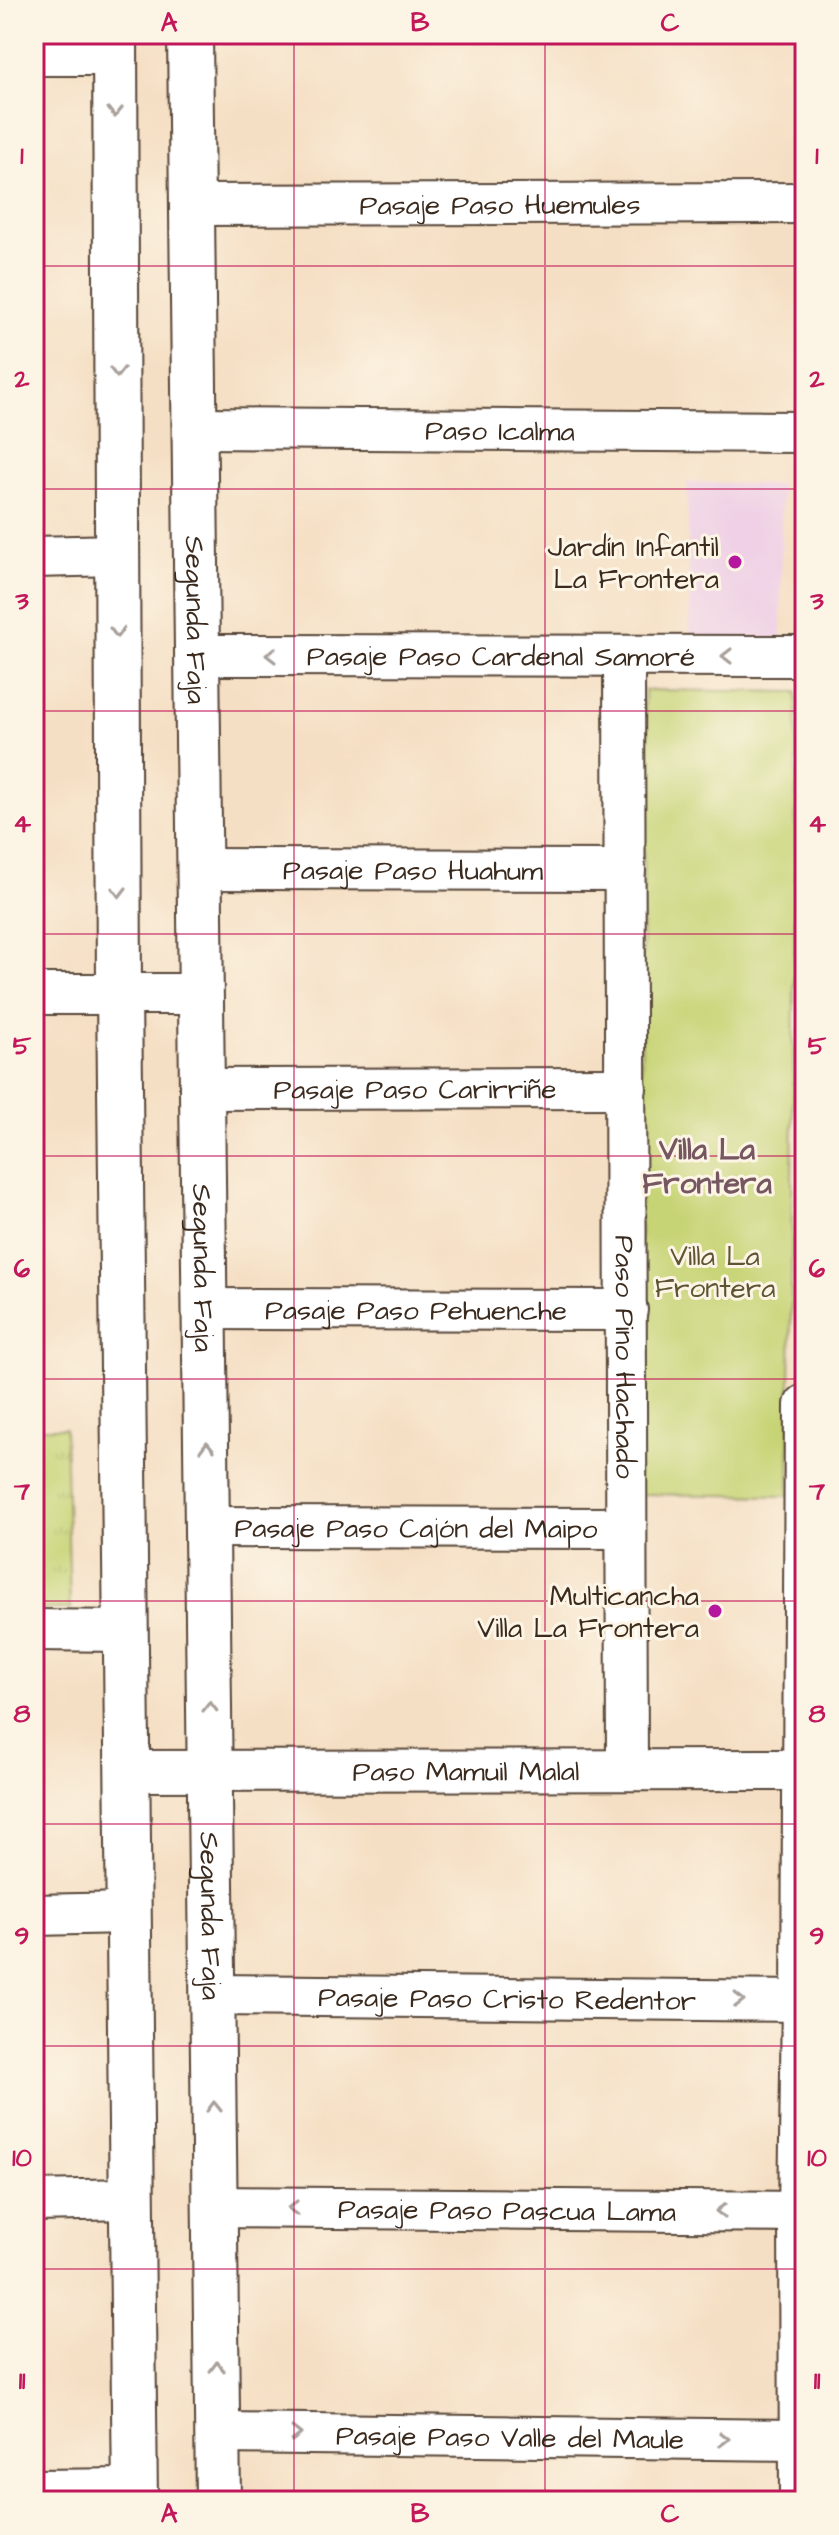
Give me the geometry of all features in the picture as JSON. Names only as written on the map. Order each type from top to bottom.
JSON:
[{"type":"main road","name":"Segunda Faja","points":[[190,34],[218,2501]]},
{"type":"main road","points":[[115,44],[119,992],[134,2495]]},
{"type":"street","points":[[34,55],[115,44]]},
{"type":"street","name":"Pasaje Paso Huemules","points":[[194,205],[805,203]]},
{"type":"street","name":"Paso Icalma","points":[[196,428],[805,432]]},
{"type":"street","points":[[34,557],[117,555]]},
{"type":"street","name":"Pasaje Paso Cardenal Samoré","points":[[199,655],[805,656]]},
{"type":"street","name":"Paso Pino Hachado","points":[[624,657],[627,1770]]},
{"type":"street","name":"Pasaje Paso Huahum","points":[[201,869],[625,870]]},
{"type":"street","points":[[34,994],[202,994]]},
{"type":"street","name":"Pasaje Paso Carirriñe","points":[[203,1089],[626,1088]]},
{"type":"street","name":"Pasaje Paso Pehuenche","points":[[206,1309],[627,1310]]},
{"type":"street","points":[[800,2501],[805,1405]]},
{"type":"street","name":"Pasaje Paso Cajón del Maipo","points":[[208,1527],[626,1528]]},
{"type":"street","points":[[34,1630],[125,1631]]},
{"type":"street","name":"Paso Mamuil Malal","points":[[126,1771],[804,1770]]},
{"type":"street","points":[[34,1915],[127,1913]]},
{"type":"street","name":"Pasaje Paso Cristo Redentor","points":[[213,1995],[802,2001]]},
{"type":"street","points":[[34,2201],[130,2199]]},
{"type":"street","name":"Pasaje Paso Pascua Lama","points":[[215,2207],[799,2212]]},
{"type":"street","name":"Pasaje Paso Valle del Maule","points":[[218,2433],[800,2440]]},
{"type":"street","points":[[34,2490],[134,2495]]},
{"type":"shaded area","name":"Jardín Infantil La Frontera","points":[[687,482],[781,485],[781,642],[690,639]]},
{"type":"green space","name":"Villa La Frontera","points":[[645,690],[797,692],[789,1496],[637,1494]]},
{"type":"green space","points":[[34,1428],[65,1428],[70,1609],[34,1609]]},
{"type":"place","name":"Jardín Infantil La Frontera","points":[[735,562]]},
{"type":"place","name":"Multicancha Villa La Frontera","points":[[715,1611]]},
{"type":"district","name":"Villa La Frontera","points":[[707,1166]]}]
